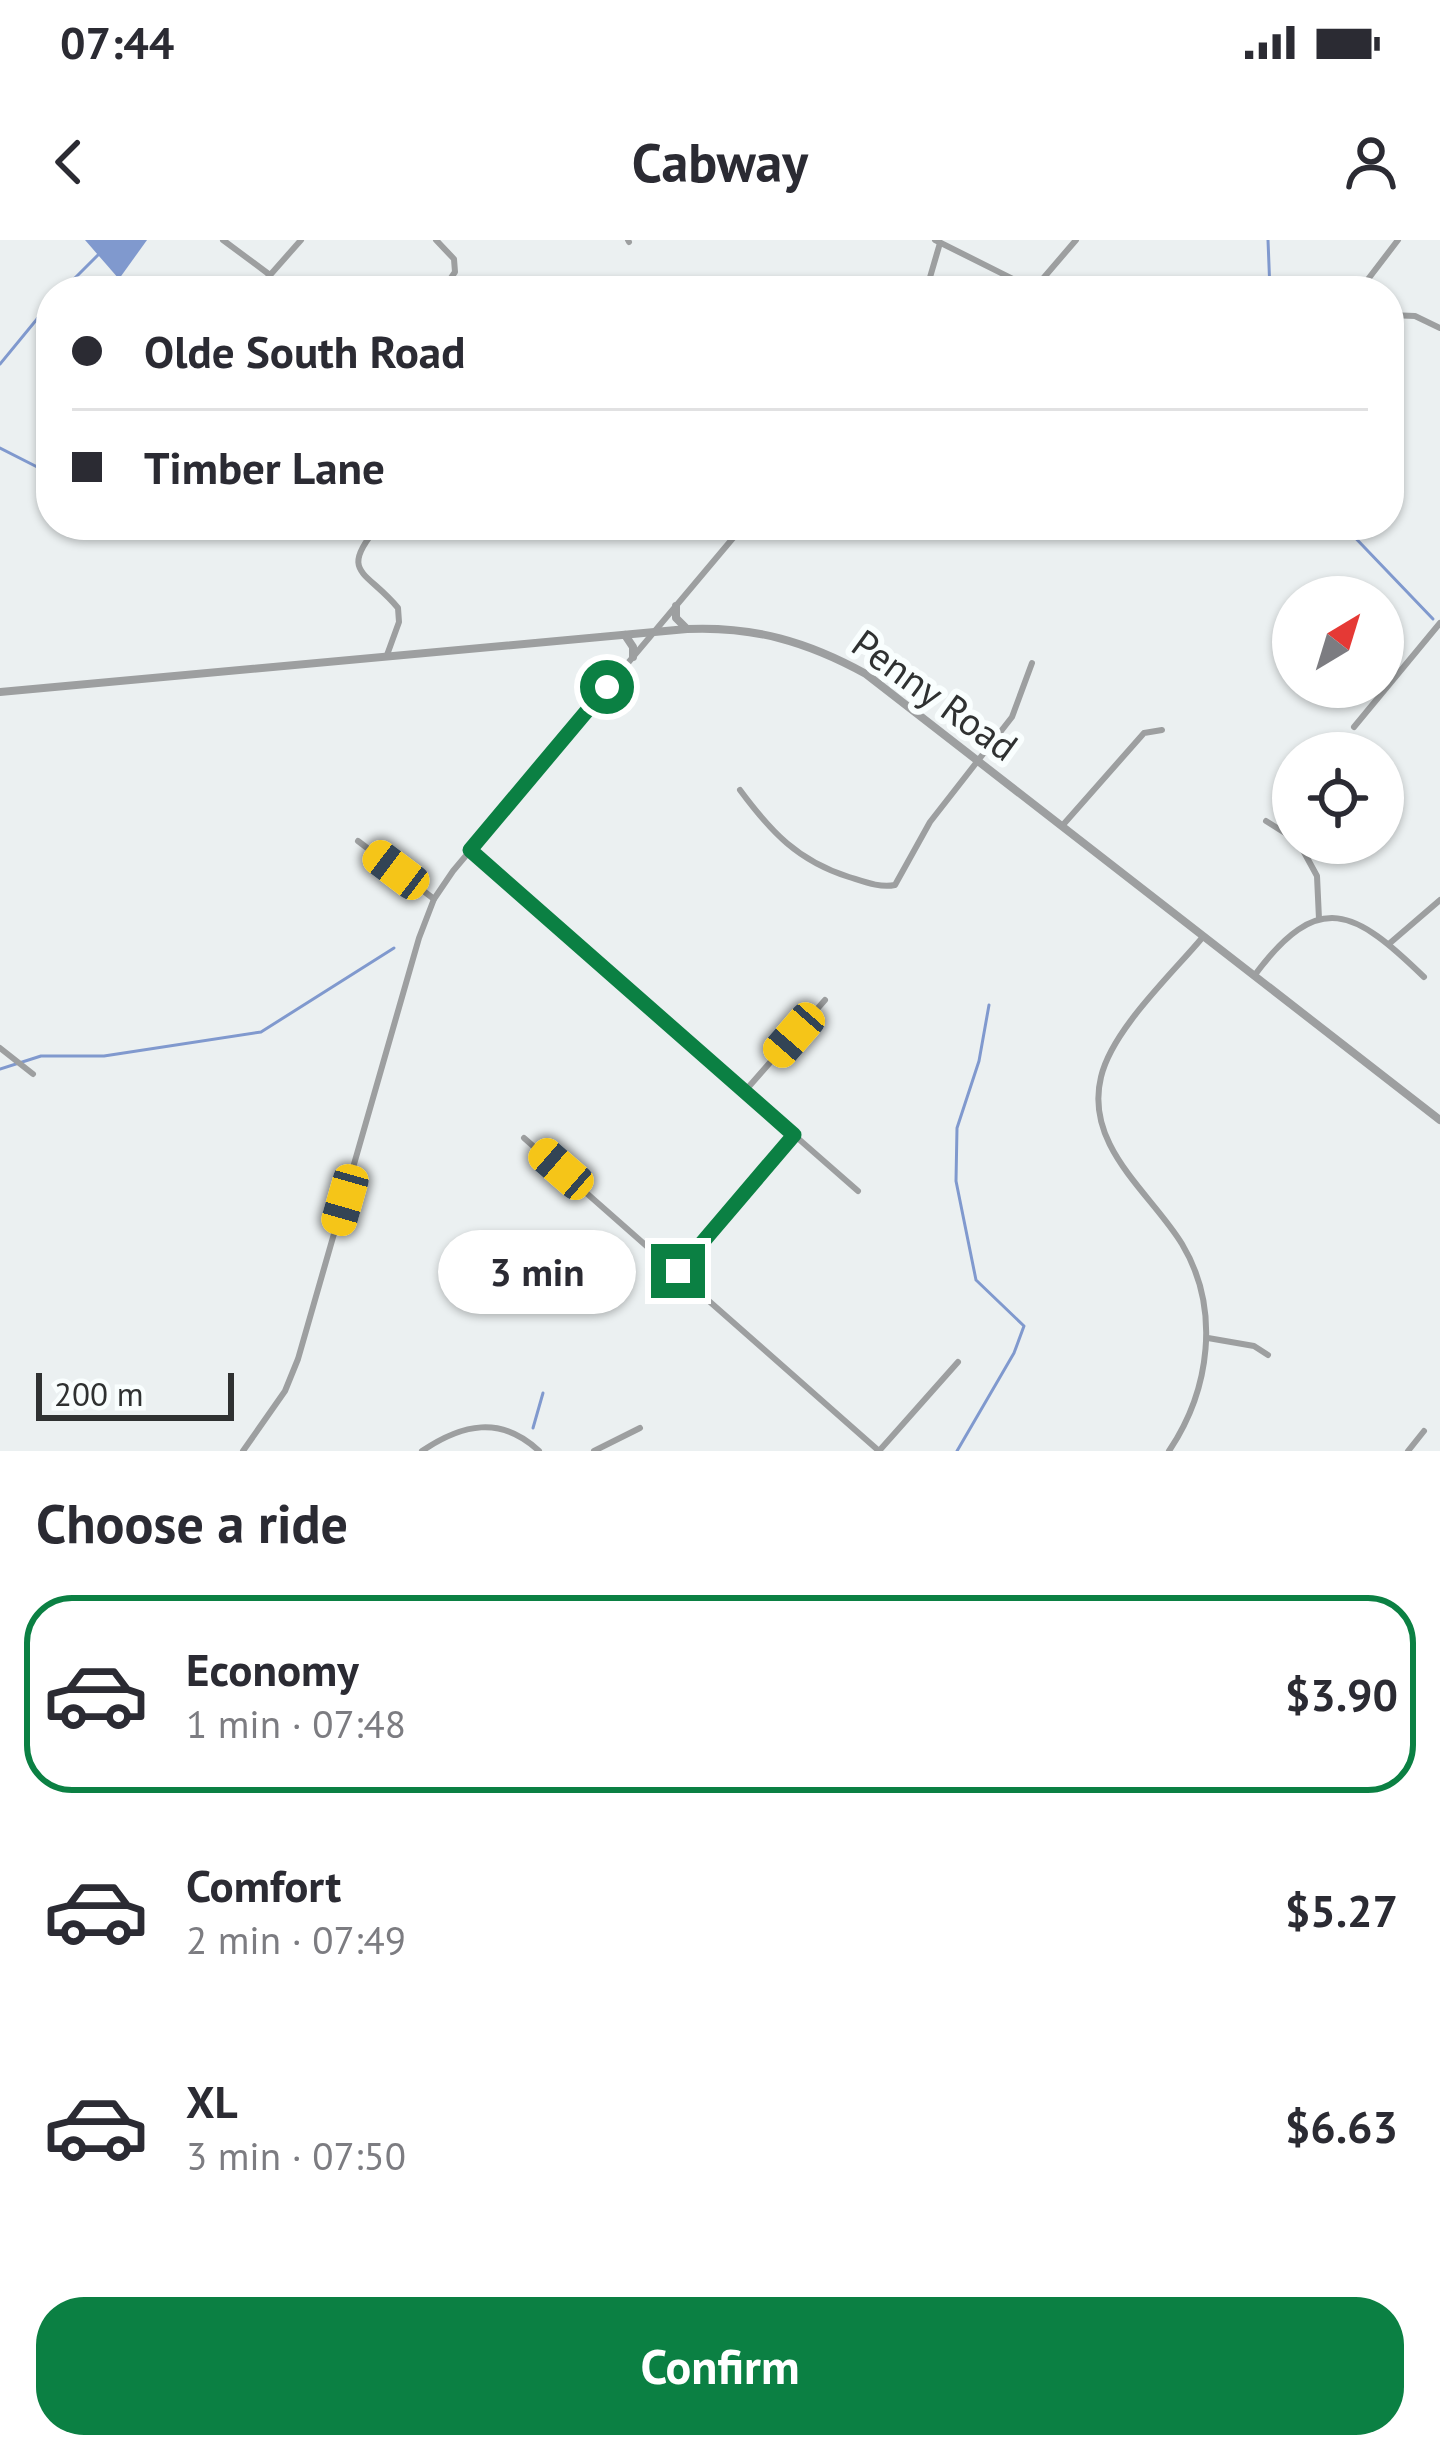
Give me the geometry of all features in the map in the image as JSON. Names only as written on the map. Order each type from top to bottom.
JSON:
[{"type":"street","points":[[224,240],[270,275],[301,240]]},
{"type":"street","points":[[436,240],[454,259],[452,276]]},
{"type":"street","points":[[1047,276],[1076,240]]},
{"type":"street","points":[[1370,276],[1398,240]]},
{"type":"street","points":[[930,276],[938,241],[1008,276]]},
{"type":"street","points":[[1404,316],[1440,328]]},
{"type":"street","points":[[366,540],[356,557],[359,569],[398,608],[399,622],[387,655]]},
{"type":"street","points":[[243,1451],[285,1390],[298,1359],[434,899],[731,540]]},
{"type":"street","points":[[676,606],[676,618],[687,629]]},
{"type":"street","points":[[1354,727],[1440,623]]},
{"type":"street","name":"Penny Road","points":[[0,692],[687,629],[747,630],[785,637],[866,674],[1440,1120]]},
{"type":"street","points":[[624,634],[632,642],[633,656]]},
{"type":"street","points":[[740,790],[777,836],[802,858],[888,887],[899,880],[920,837],[1018,707],[1032,663]]},
{"type":"street","points":[[1062,826],[1144,733],[1162,730]]},
{"type":"street","points":[[1266,821],[1272,825]]},
{"type":"street","points":[[358,841],[434,899]]},
{"type":"street","points":[[470,850],[858,1191]]},
{"type":"street","points":[[1310,864],[1317,876],[1319,919]]},
{"type":"street","points":[[1390,944],[1440,900]]},
{"type":"street","points":[[1254,976],[1283,940],[1319,919],[1354,921],[1390,944],[1424,977]]},
{"type":"street","points":[[1169,1451],[1200,1387],[1208,1338],[1199,1281],[1181,1243],[1115,1155],[1104,1130],[1100,1079],[1109,1055],[1202,938]]},
{"type":"street","points":[[745,1091],[825,1000]]},
{"type":"street","points":[[0,1048],[33,1073]]},
{"type":"street","points":[[678,1271],[794,1135]]},
{"type":"street","points":[[524,1138],[879,1451],[958,1362]]},
{"type":"street","points":[[1208,1338],[1254,1346],[1268,1355]]},
{"type":"street","points":[[422,1451],[455,1431],[483,1425],[517,1434],[539,1451]]},
{"type":"street","points":[[594,1451],[640,1428]]},
{"type":"street","points":[[1408,1451],[1424,1431]]},
{"type":"water","points":[[85,240],[147,240],[121,276]]},
{"type":"waterway","points":[[1268,240],[1269,276]]},
{"type":"waterway","points":[[77,276],[100,253]]},
{"type":"waterway","points":[[0,364],[36,320]]},
{"type":"waterway","points":[[0,448],[36,466]]},
{"type":"waterway","points":[[1357,540],[1433,619]]},
{"type":"waterway","points":[[0,1069],[41,1056],[104,1056],[261,1032],[394,948]]},
{"type":"waterway","points":[[957,1451],[1014,1353],[1024,1326],[976,1280],[956,1181],[957,1128],[979,1061],[989,1005]]},
{"type":"waterway","points":[[533,1428],[543,1393]]},
{"type":"route","points":[[607,687],[470,850],[794,1135],[678,1271]]}]
